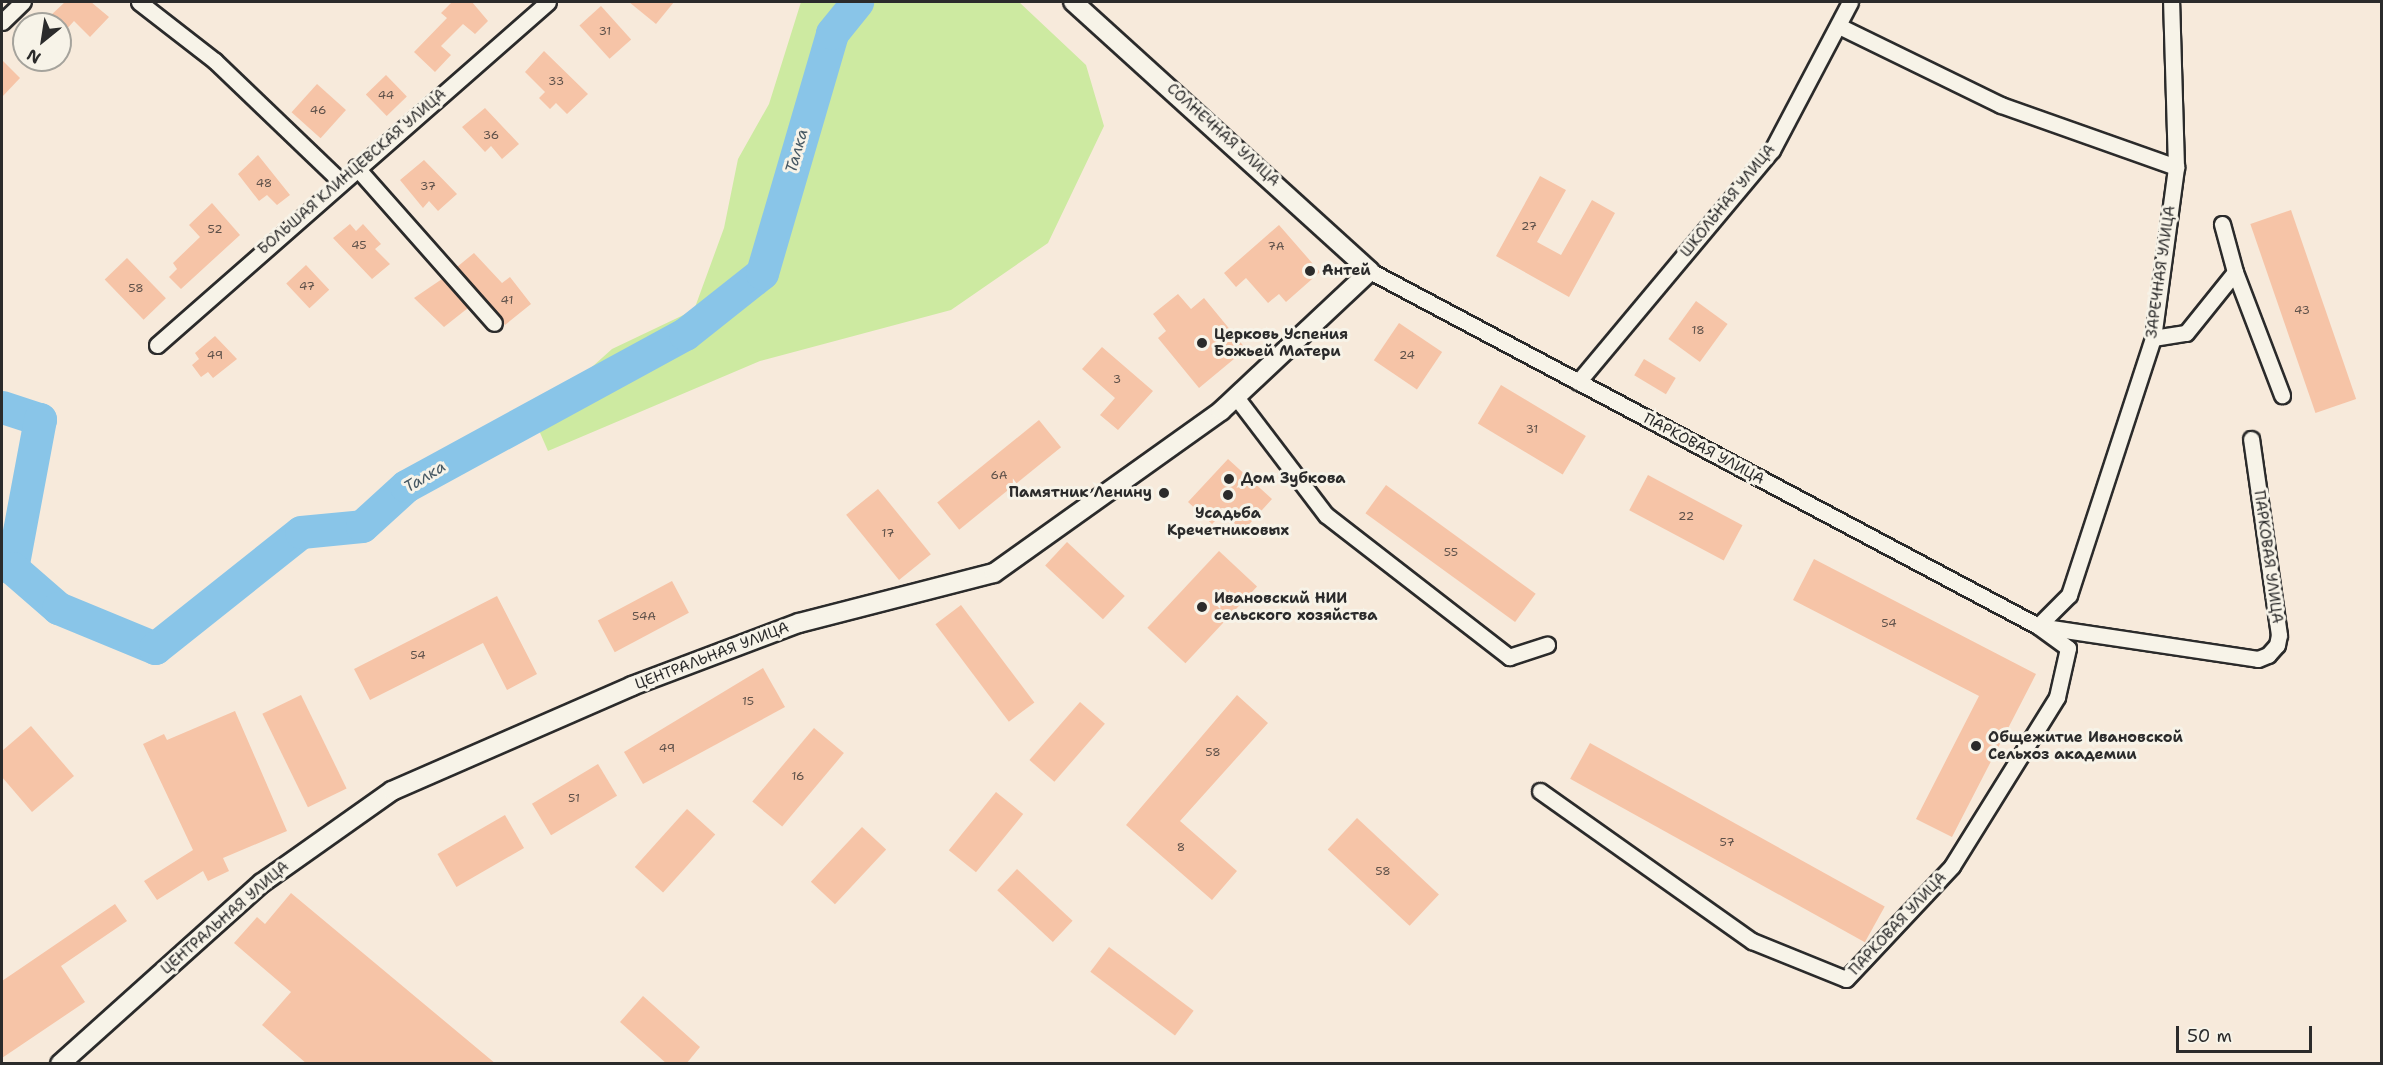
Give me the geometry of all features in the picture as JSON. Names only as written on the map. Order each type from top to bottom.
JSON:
[{"type":"street","points":[[2,22],[23,2]]},
{"type":"street","points":[[138,2],[215,61],[340,180]]},
{"type":"street","name":"БОЛЬШАЯ КЛИНЦЕВСКАЯ УЛИЦА","points":[[157,345],[340,180],[548,2]]},
{"type":"street","name":"СОЛНЕЧНАЯ УЛИЦА","points":[[1073,2],[1370,271]]},
{"type":"street","name":"ШКОЛЬНАЯ УЛИЦА","points":[[1578,382],[1772,150],[1850,2]]},
{"type":"street","name":"ЗАРЕЧНАЯ УЛИЦА","points":[[2038,626],[2068,596],[2154,338],[2176,167],[2171,2]]},
{"type":"street","points":[[1839,26],[2001,105],[2176,167]]},
{"type":"street","points":[[356,167],[494,323]]},
{"type":"street","points":[[2222,224],[2235,272],[2282,395]]},
{"type":"street","name":"ПАРКОВАЯ УЛИЦА","points":[[1370,271],[2038,626],[2068,648],[2057,697],[1952,866],[1846,979],[1752,941],[1540,791]]},
{"type":"street","name":"ЦЕНТРАЛЬНАЯ УЛИЦА","points":[[60,1064],[262,883],[392,791],[632,686],[799,623],[994,573],[1128,480],[1236,397],[1370,271]]},
{"type":"street","points":[[2154,338],[2186,333],[2235,272]]},
{"type":"street","points":[[1236,397],[1326,515],[1509,657],[1547,645]]},
{"type":"street","name":"ПАРКОВАЯ УЛИЦА","points":[[2038,626],[2258,659],[2268,656],[2277,645],[2279,635],[2251,439]]},
{"type":"green space","points":[[801,2],[1019,2],[1086,65],[1104,126],[1048,243],[951,310],[760,361],[548,451],[534,419],[612,349],[694,310],[724,228],[738,159],[769,104]]},
{"type":"building","points":[[65,2],[91,2],[109,17],[90,37],[74,21],[72,23],[72,12],[54,12]]},
{"type":"building","points":[[452,2],[472,2],[488,21],[475,34],[463,24],[441,46],[451,55],[435,72],[414,52],[447,18],[441,13]]},
{"type":"building","points":[[629,2],[674,2],[656,24]]},
{"type":"building","points":[[601,6],[631,39],[610,59],[579,25]]},
{"type":"building","points":[[544,51],[588,94],[567,114],[556,103],[550,109],[539,98],[545,92],[525,72]]},
{"type":"building","points":[[2,60],[20,78],[2,97]]},
{"type":"building","points":[[386,75],[407,97],[387,116],[366,94]]},
{"type":"building","points":[[317,84],[346,110],[321,138],[292,112]]},
{"type":"building","points":[[485,108],[519,144],[502,159],[491,146],[485,152],[462,127]]},
{"type":"building","points":[[258,155],[290,195],[277,205],[267,195],[259,201],[238,174]]},
{"type":"building","points":[[424,160],[457,194],[438,211],[429,201],[423,208],[400,180]]},
{"type":"building","points":[[1540,176],[1566,190],[1537,242],[1561,255],[1592,200],[1615,213],[1569,297],[1496,256]]},
{"type":"building","points":[[212,203],[240,235],[181,289],[169,277],[177,269],[173,263],[200,237],[189,225]]},
{"type":"building","points":[[2291,210],[2356,399],[2315,413],[2250,224]]},
{"type":"building","points":[[350,224],[356,231],[363,224],[381,244],[375,249],[390,264],[372,279],[333,238]]},
{"type":"building","points":[[1279,225],[1320,272],[1286,302],[1279,294],[1268,303],[1246,278],[1236,287],[1224,273]]},
{"type":"building","points":[[474,253],[502,283],[510,277],[531,304],[505,325],[457,267]]},
{"type":"building","points":[[127,258],[166,298],[144,320],[105,280]]},
{"type":"building","points":[[306,265],[329,290],[309,308],[286,283]]},
{"type":"building","points":[[442,279],[468,308],[444,327],[414,298]]},
{"type":"building","name":"Церковь Успения Божьей Матери","points":[[1178,294],[1191,309],[1204,298],[1246,349],[1199,388],[1158,338],[1166,331],[1153,314]]},
{"type":"building","points":[[1696,301],[1728,324],[1700,362],[1668,339]]},
{"type":"building","points":[[1399,323],[1442,352],[1417,389],[1374,360]]},
{"type":"building","points":[[215,336],[237,359],[213,378],[208,372],[201,377],[192,365],[199,359],[195,353]]},
{"type":"building","points":[[1102,347],[1153,391],[1118,430],[1100,415],[1115,398],[1082,369]]},
{"type":"building","points":[[1644,359],[1676,378],[1666,394],[1634,375]]},
{"type":"building","points":[[1501,385],[1586,436],[1563,475],[1478,424]]},
{"type":"building","points":[[1039,420],[1061,447],[959,530],[937,502]]},
{"type":"building","name":"Дом Зубкова","points":[[1228,459],[1272,499],[1243,531],[1223,513],[1212,524],[1188,502]]},
{"type":"building","points":[[1648,475],[1742,525],[1724,561],[1629,510]]},
{"type":"building","points":[[1386,485],[1536,594],[1515,622],[1365,513]]},
{"type":"building","points":[[878,489],[931,554],[899,580],[846,515]]},
{"type":"building","points":[[1067,542],[1125,596],[1103,619],[1045,565]]},
{"type":"building","name":"Ивановский НИИ сельского хозяйства","points":[[1219,551],[1257,586],[1185,663],[1147,628]]},
{"type":"building","points":[[1814,559],[2036,674],[1952,837],[1916,819],[1979,696],[1793,600]]},
{"type":"building","points":[[672,581],[689,613],[615,652],[598,620]]},
{"type":"building","points":[[497,596],[537,674],[507,690],[483,643],[370,700],[354,669]]},
{"type":"building","points":[[961,605],[1034,702],[1009,722],[935,624]]},
{"type":"building","points":[[763,668],[785,707],[643,784],[624,752]]},
{"type":"building","points":[[301,695],[347,788],[308,807],[262,714]]},
{"type":"building","points":[[1237,695],[1268,723],[1180,821],[1237,871],[1212,900],[1126,825]]},
{"type":"building","points":[[1080,702],[1105,724],[1054,782],[1029,760]]},
{"type":"building","points":[[235,711],[287,831],[223,858],[229,871],[208,881],[203,871],[157,900],[144,881],[193,850],[143,744],[164,734],[167,740]]},
{"type":"building","points":[[31,726],[74,776],[32,812],[2,777],[2,751]]},
{"type":"building","points":[[814,728],[844,753],[782,827],[752,802]]},
{"type":"building","points":[[1590,743],[1885,906],[1865,942],[1570,779]]},
{"type":"building","points":[[598,764],[617,796],[551,835],[532,804]]},
{"type":"building","points":[[996,792],[1023,814],[976,872],[949,850]]},
{"type":"building","points":[[687,809],[715,834],[663,892],[635,867]]},
{"type":"building","points":[[505,815],[524,848],[456,887],[437,854]]},
{"type":"building","points":[[1357,818],[1439,894],[1410,926],[1328,849]]},
{"type":"building","points":[[862,827],[886,850],[835,904],[811,882]]},
{"type":"building","points":[[1017,869],[1073,921],[1053,942],[997,890]]},
{"type":"building","points":[[291,893],[496,1064],[307,1064],[262,1025],[291,992],[234,943],[257,917],[265,924]]},
{"type":"building","points":[[115,904],[127,921],[61,966],[85,1002],[2,1058],[2,981]]},
{"type":"building","points":[[1109,947],[1194,1011],[1175,1036],[1090,972]]},
{"type":"building","points":[[643,996],[700,1047],[686,1064],[667,1064],[620,1022]]},
{"type":"waterway","name":"Талка","points":[[2,407],[40,419],[12,568],[58,608],[155,648],[301,532],[362,526],[406,486],[685,334],[762,273],[832,33],[857,2]]},
{"type":"place","name":"Антей","points":[[1310,271]]},
{"type":"place","name":"Церковь Успения Божьей Матери","points":[[1202,343]]},
{"type":"place","name":"Дом Зубкова","points":[[1229,479]]},
{"type":"place","name":"Памятник Ленину","points":[[1164,493]]},
{"type":"place","name":"Усадьба Кречетниковых","points":[[1228,495]]},
{"type":"place","name":"Ивановский НИИ сельского хозяйства","points":[[1202,607]]},
{"type":"place","name":"Общежитие Ивановской Сельхоз академии","points":[[1976,746]]}]
